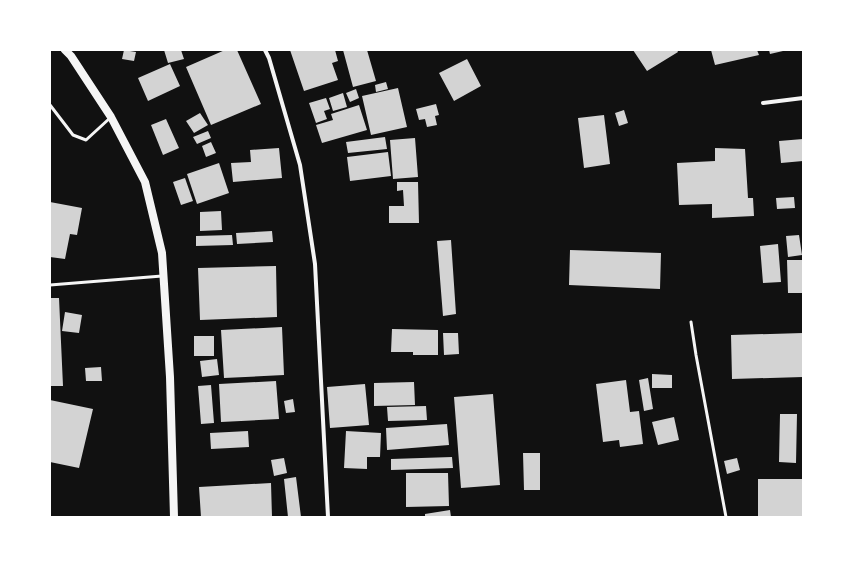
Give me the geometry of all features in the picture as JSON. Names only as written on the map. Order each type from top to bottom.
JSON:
[{"type":"main road","points":[[65,50],[71,56],[111,117],[144,182],[162,253],[170,377],[174,517]]},
{"type":"street","points":[[265,50],[269,58],[300,165],[315,264],[328,517]]},
{"type":"street","points":[[763,104],[803,98]]},
{"type":"lane","points":[[50,105],[73,134],[86,140],[111,117]]},
{"type":"lane","points":[[50,285],[164,276]]},
{"type":"lane","points":[[692,322],[696,355],[726,517]]},
{"type":"building","points":[[124,50],[136,52],[134,61],[122,59]]},
{"type":"building","points":[[164,50],[181,50],[184,59],[168,63]]},
{"type":"building","points":[[225,50],[237,50],[261,104],[211,125],[186,67]]},
{"type":"building","points":[[290,50],[335,50],[338,61],[332,63],[338,80],[304,91]]},
{"type":"building","points":[[343,50],[367,50],[376,81],[353,87]]},
{"type":"building","points":[[633,50],[677,50],[678,52],[647,71]]},
{"type":"building","points":[[711,50],[757,50],[759,55],[715,65]]},
{"type":"building","points":[[769,50],[783,50],[783,51],[770,54]]},
{"type":"building","points":[[467,59],[481,86],[454,101],[439,73]]},
{"type":"building","points":[[170,64],[180,86],[148,101],[138,78]]},
{"type":"building","points":[[386,82],[388,89],[376,92],[375,85]]},
{"type":"building","points":[[398,88],[407,127],[371,135],[362,96]]},
{"type":"building","points":[[356,89],[359,98],[350,102],[346,93]]},
{"type":"building","points":[[343,93],[347,107],[333,111],[329,98]]},
{"type":"building","points":[[326,98],[330,109],[324,111],[327,119],[316,123],[309,103]]},
{"type":"building","points":[[436,104],[439,115],[435,116],[437,125],[427,127],[425,119],[419,120],[416,109]]},
{"type":"building","points":[[359,105],[367,130],[322,143],[316,125],[333,120],[331,114]]},
{"type":"building","points":[[624,110],[628,123],[619,126],[615,113]]},
{"type":"building","points":[[200,113],[208,125],[194,133],[186,121]]},
{"type":"building","points":[[604,115],[610,164],[584,168],[578,118]]},
{"type":"building","points":[[166,119],[179,148],[163,155],[151,125]]},
{"type":"building","points":[[208,131],[211,138],[197,144],[193,137]]},
{"type":"building","points":[[385,137],[387,149],[348,153],[346,142]]},
{"type":"building","points":[[415,138],[418,177],[393,179],[390,140]]},
{"type":"building","points":[[803,139],[803,161],[781,163],[779,141]]},
{"type":"building","points":[[211,142],[216,153],[206,157],[202,146]]},
{"type":"building","points":[[279,148],[282,178],[233,182],[231,163],[251,162],[250,150]]},
{"type":"building","points":[[715,148],[745,149],[748,198],[753,198],[754,216],[712,218],[712,204],[679,205],[677,163],[715,161]]},
{"type":"building","points":[[388,152],[391,176],[350,181],[347,157]]},
{"type":"building","points":[[219,163],[229,193],[197,204],[187,174]]},
{"type":"building","points":[[185,178],[193,201],[181,205],[173,182]]},
{"type":"building","points":[[397,182],[418,182],[419,223],[389,223],[389,206],[404,206],[403,190],[397,191]]},
{"type":"building","points":[[794,197],[795,208],[777,209],[776,198]]},
{"type":"building","points":[[50,202],[82,208],[77,235],[70,234],[65,259],[50,257]]},
{"type":"building","points":[[221,211],[222,230],[200,231],[200,212]]},
{"type":"building","points":[[272,231],[273,242],[237,244],[236,233]]},
{"type":"building","points":[[232,235],[233,245],[196,246],[196,236]]},
{"type":"building","points":[[799,235],[802,255],[788,257],[786,236]]},
{"type":"building","points":[[451,240],[456,314],[443,316],[437,241]]},
{"type":"building","points":[[778,244],[781,282],[763,283],[760,246]]},
{"type":"building","points":[[570,250],[661,253],[660,289],[569,285]]},
{"type":"building","points":[[787,260],[803,260],[803,293],[788,293]]},
{"type":"building","points":[[276,266],[277,317],[200,320],[198,268]]},
{"type":"building","points":[[50,298],[59,298],[63,386],[50,386]]},
{"type":"building","points":[[65,312],[82,315],[79,333],[62,331]]},
{"type":"building","points":[[282,327],[284,375],[224,378],[221,330]]},
{"type":"building","points":[[392,329],[438,330],[438,355],[413,355],[413,352],[391,352]]},
{"type":"building","points":[[443,333],[458,333],[459,354],[444,355]]},
{"type":"building","points":[[803,333],[803,377],[732,379],[731,335]]},
{"type":"building","points":[[194,336],[214,336],[214,356],[194,356]]},
{"type":"building","points":[[217,359],[219,375],[202,377],[200,361]]},
{"type":"building","points":[[101,367],[102,381],[86,381],[85,368]]},
{"type":"building","points":[[652,374],[672,375],[672,388],[652,388]]},
{"type":"building","points":[[648,378],[653,409],[644,411],[639,380]]},
{"type":"building","points":[[626,380],[630,412],[639,411],[643,444],[620,447],[619,440],[603,442],[596,384]]},
{"type":"building","points":[[276,381],[279,419],[221,422],[219,384]]},
{"type":"building","points":[[414,382],[415,405],[374,406],[374,383]]},
{"type":"building","points":[[365,384],[369,425],[330,428],[327,387]]},
{"type":"building","points":[[211,385],[214,423],[201,424],[198,386]]},
{"type":"building","points":[[493,394],[500,485],[461,488],[454,397]]},
{"type":"building","points":[[293,399],[295,412],[286,413],[284,401]]},
{"type":"building","points":[[50,400],[93,409],[79,468],[50,462]]},
{"type":"building","points":[[426,406],[427,420],[388,421],[387,407]]},
{"type":"building","points":[[780,414],[797,414],[796,463],[779,462]]},
{"type":"building","points":[[674,417],[679,440],[658,445],[652,422]]},
{"type":"building","points":[[447,424],[449,445],[387,450],[386,428]]},
{"type":"building","points":[[248,431],[249,447],[211,449],[210,433]]},
{"type":"building","points":[[346,431],[381,433],[380,457],[367,457],[367,469],[344,468]]},
{"type":"building","points":[[523,453],[540,453],[540,490],[524,490]]},
{"type":"building","points":[[452,457],[453,468],[391,470],[391,459]]},
{"type":"building","points":[[284,458],[287,473],[274,476],[271,460]]},
{"type":"building","points":[[737,458],[740,470],[727,474],[724,461]]},
{"type":"building","points":[[406,473],[448,473],[449,506],[406,507]]},
{"type":"building","points":[[296,477],[301,517],[288,517],[284,479]]},
{"type":"building","points":[[758,479],[803,479],[803,516],[758,516]]},
{"type":"building","points":[[271,483],[272,517],[201,517],[199,487]]},
{"type":"building","points":[[450,510],[451,517],[425,517],[425,514]]}]
